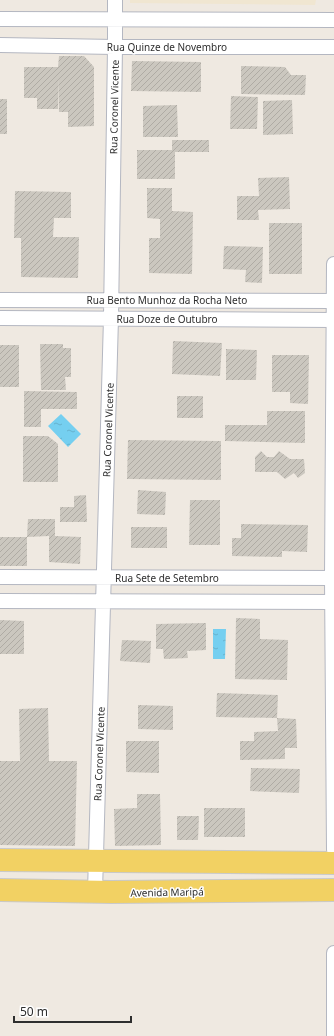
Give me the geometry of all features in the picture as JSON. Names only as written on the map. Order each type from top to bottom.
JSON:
[{"type":"main road","points":[[0,860],[334,863]]},
{"type":"main road","points":[[95,892],[89,877],[89,868],[97,861]]},
{"type":"main road","points":[[95,892],[104,877],[104,868],[97,861]]},
{"type":"main road","name":"Avenida Maripá","points":[[0,890],[95,892],[334,890]]},
{"type":"street","name":"Rua Coronel Vicente","points":[[97,861],[112,300],[115,47],[114,0]]},
{"type":"street","points":[[0,19],[334,20]]},
{"type":"street","name":"Rua Quinze de Novembro","points":[[0,45],[115,47],[334,47]]},
{"type":"street","points":[[334,264],[334,850]]},
{"type":"street","name":"Rua Bento Munhoz da Rocha Neto","points":[[0,300],[334,301]]},
{"type":"street","name":"Rua Doze de Outubro","points":[[0,318],[334,320]]},
{"type":"street","name":"Rua Sete de Setembro","points":[[0,577],[333,578]]},
{"type":"street","points":[[0,601],[333,602]]},
{"type":"street","points":[[334,953],[334,1036]]},
{"type":"shaded area","points":[[130,0],[316,0],[315,5],[130,3]]},
{"type":"water","points":[[61,414],[81,434],[68,447],[48,426]]},
{"type":"water","points":[[213,629],[226,629],[225,659],[213,659]]},
{"type":"building","points":[[59,56],[84,56],[94,67],[94,126],[68,127],[68,112],[59,112],[58,79],[58,109],[37,109],[37,98],[24,98],[24,67],[58,67]]},
{"type":"building","points":[[132,61],[201,62],[201,92],[131,91]]},
{"type":"building","points":[[241,66],[285,67],[291,75],[306,75],[305,95],[241,94]]},
{"type":"building","points":[[231,96],[258,97],[257,129],[230,129]]},
{"type":"building","points":[[0,99],[7,99],[7,134],[0,134]]},
{"type":"building","points":[[292,100],[293,134],[263,135],[263,101]]},
{"type":"building","points":[[177,105],[178,137],[143,137],[143,106]]},
{"type":"building","points":[[172,140],[209,140],[209,152],[175,152],[175,179],[137,179],[137,150],[172,150]]},
{"type":"building","points":[[289,177],[290,209],[258,210],[259,220],[237,220],[237,196],[259,196],[258,178]]},
{"type":"building","points":[[147,188],[172,188],[172,211],[193,212],[192,274],[149,273],[149,238],[160,238],[160,219],[147,218]]},
{"type":"building","points":[[15,191],[71,192],[71,218],[54,218],[53,237],[79,237],[78,278],[21,277],[21,238],[14,238]]},
{"type":"building","points":[[269,223],[302,223],[302,274],[269,274]]},
{"type":"building","points":[[224,246],[263,247],[262,283],[245,282],[246,270],[223,269]]},
{"type":"building","points":[[173,341],[222,343],[220,376],[172,374]]},
{"type":"building","points":[[40,344],[63,344],[63,348],[71,348],[71,377],[65,377],[66,390],[41,390]]},
{"type":"building","points":[[0,345],[19,345],[19,387],[0,387]]},
{"type":"building","points":[[226,349],[257,350],[256,380],[226,380]]},
{"type":"building","points":[[272,355],[309,355],[308,404],[290,403],[290,392],[272,392]]},
{"type":"building","points":[[24,391],[77,392],[77,409],[41,409],[41,427],[24,427]]},
{"type":"building","points":[[177,396],[203,396],[203,418],[177,418]]},
{"type":"building","points":[[267,411],[305,411],[305,443],[225,441],[225,425],[267,425]]},
{"type":"building","points":[[23,436],[48,436],[58,444],[58,482],[23,482]]},
{"type":"building","points":[[128,440],[221,441],[221,480],[127,479]]},
{"type":"building","points":[[261,451],[267,457],[274,457],[279,451],[290,459],[304,459],[305,473],[298,478],[294,473],[285,479],[277,472],[255,472],[255,457]]},
{"type":"building","points":[[138,490],[166,492],[165,515],[137,514]]},
{"type":"building","points":[[86,495],[87,522],[60,522],[60,507],[74,507],[74,496]]},
{"type":"building","points":[[190,500],[220,500],[220,545],[189,545]]},
{"type":"building","points":[[28,519],[55,519],[55,536],[81,537],[80,564],[49,562],[49,536],[27,537]]},
{"type":"building","points":[[241,524],[308,525],[307,552],[282,551],[282,557],[232,556],[232,538],[241,538]]},
{"type":"building","points":[[131,527],[167,527],[167,548],[131,548]]},
{"type":"building","points":[[0,537],[27,537],[27,566],[0,566]]},
{"type":"building","points":[[236,618],[260,619],[260,639],[288,640],[287,680],[235,679]]},
{"type":"building","points":[[0,620],[24,621],[24,654],[0,654]]},
{"type":"building","points":[[206,623],[206,650],[187,651],[188,658],[164,659],[163,649],[156,649],[156,624]]},
{"type":"building","points":[[122,640],[151,641],[150,663],[120,661]]},
{"type":"building","points":[[217,693],[278,695],[277,718],[216,717]]},
{"type":"building","points":[[138,705],[173,706],[173,730],[138,729]]},
{"type":"building","points":[[48,708],[49,761],[77,761],[75,846],[0,845],[0,761],[20,761],[19,709]]},
{"type":"building","points":[[277,718],[296,719],[297,748],[285,748],[285,759],[240,760],[240,741],[254,741],[254,732],[278,731]]},
{"type":"building","points":[[126,741],[159,741],[159,773],[126,772]]},
{"type":"building","points":[[251,768],[300,769],[299,793],[250,791]]},
{"type":"building","points":[[137,794],[160,794],[161,845],[115,846],[114,809],[137,808]]},
{"type":"building","points":[[204,808],[245,808],[245,837],[204,837]]},
{"type":"building","points":[[177,816],[199,816],[198,840],[177,840]]}]
